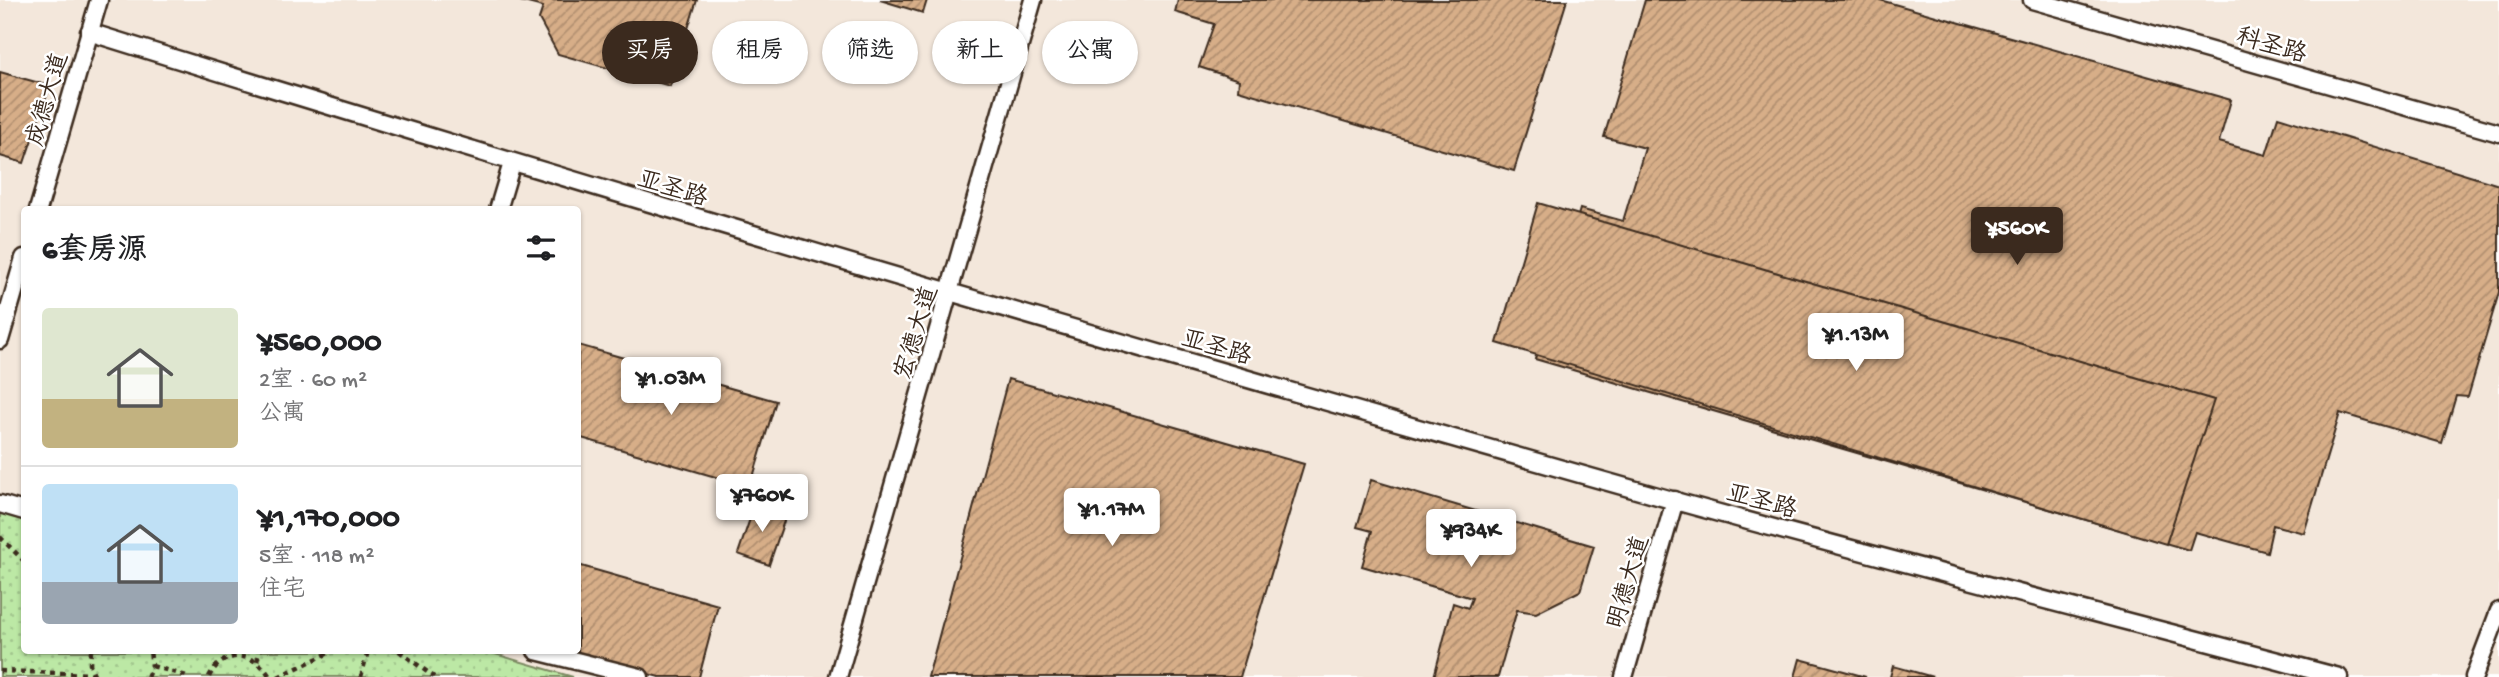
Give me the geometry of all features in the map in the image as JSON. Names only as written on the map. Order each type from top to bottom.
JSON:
[{"type":"lane","name":"成德大道","points":[[39,206],[99,0]]},
{"type":"lane","name":"宏德大道","points":[[838,677],[1033,0]]},
{"type":"lane","name":"科圣路","points":[[2032,0],[2499,133]]},
{"type":"lane","name":"亚圣路","points":[[89,32],[512,163],[950,294],[1675,500],[2339,677]]},
{"type":"lane","points":[[499,206],[512,163]]},
{"type":"lane","points":[[0,340],[21,268]]},
{"type":"lane","name":"明德大道","points":[[1624,677],[1675,500]]},
{"type":"lane","points":[[0,504],[21,510]]},
{"type":"lane","points":[[2474,677],[2499,611]]},
{"type":"lane","points":[[548,654],[640,677]]},
{"type":"path","points":[[0,537],[21,558]]},
{"type":"path","points":[[0,671],[94,675],[90,664],[91,654]]},
{"type":"path","points":[[147,677],[152,666],[150,654]]},
{"type":"path","points":[[257,661],[259,654]]},
{"type":"path","points":[[278,677],[327,654]]},
{"type":"path","points":[[361,677],[367,654]]},
{"type":"path","points":[[403,654],[434,677]]},
{"type":"path","points":[[209,677],[221,662],[245,656],[257,661],[270,677]]},
{"type":"path","points":[[152,666],[190,677]]},
{"type":"shaded area","points":[[0,0],[2499,0],[2499,677],[0,677]]},
{"type":"green space","points":[[0,508],[21,514],[21,654],[495,654],[573,677],[0,677]]},
{"type":"building","points":[[516,0],[697,0],[690,21],[602,21],[602,67],[558,54],[539,19],[543,7]]},
{"type":"building","points":[[880,0],[927,0],[923,13]]},
{"type":"building","points":[[1178,0],[1567,0],[1514,171],[1238,90],[1239,80],[1199,67],[1214,24],[1175,12]]},
{"type":"building","points":[[1645,0],[1880,0],[2231,100],[2219,142],[2266,155],[2278,117],[2499,185],[2499,292],[2468,397],[2456,396],[2442,443],[2340,413],[2304,533],[2273,525],[2267,552],[2195,532],[2189,550],[1535,359],[1580,209],[1623,221],[1645,148],[1604,137]]},
{"type":"building","points":[[0,72],[50,86],[24,163],[0,156]]},
{"type":"building","points":[[1538,203],[2214,400],[2166,544],[1497,343]]},
{"type":"building","points":[[581,346],[776,401],[750,487],[581,438]]},
{"type":"building","points":[[1008,379],[1304,464],[1240,677],[928,677]]},
{"type":"building","points":[[1371,480],[1594,546],[1580,591],[1536,613],[1517,610],[1498,677],[1434,677],[1453,603],[1468,608],[1472,598],[1362,566],[1372,531],[1357,527]]},
{"type":"building","points":[[755,504],[786,515],[769,565],[738,554]]},
{"type":"building","points":[[581,566],[718,605],[699,677],[659,677],[578,654],[581,654]]},
{"type":"building","points":[[1800,659],[1866,677],[1795,677]]},
{"type":"building","points":[[1893,666],[1933,677],[1890,677]]}]
